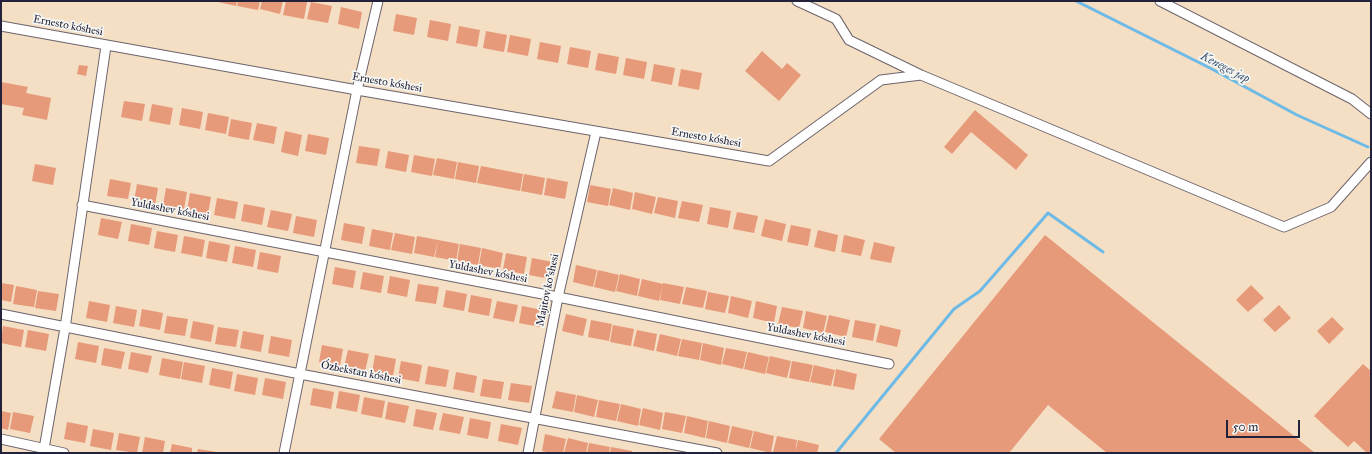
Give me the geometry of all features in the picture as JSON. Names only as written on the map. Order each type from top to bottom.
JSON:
[{"type":"street","points":[[284,453],[357,90],[378,1]]},
{"type":"street","points":[[797,1],[836,19],[849,40],[921,75],[1284,227],[1331,207],[1371,162]]},
{"type":"street","points":[[1160,1],[1352,99],[1371,114]]},
{"type":"street","name":"Ernesto kóshesi","points":[[1,26],[106,46],[769,161],[880,80],[921,75]]},
{"type":"street","points":[[44,449],[64,328],[106,46]]},
{"type":"street","name":"Majitov ko'shesi","points":[[528,453],[558,297],[596,132]]},
{"type":"street","name":"Yuldashev kóshesi","points":[[82,205],[558,297],[889,364]]},
{"type":"street","name":"Ózbekstan kóshesi","points":[[1,314],[64,328],[300,374],[717,453]]},
{"type":"street","points":[[1,439],[64,453]]},
{"type":"building","points":[[214,1],[237,1],[236,6]]},
{"type":"building","points":[[238,1],[260,1],[258,10],[237,6]]},
{"type":"building","points":[[262,1],[283,1],[280,14],[260,9]]},
{"type":"building","points":[[286,1],[307,2],[304,19],[283,15]]},
{"type":"building","points":[[311,2],[332,6],[328,23],[307,19]]},
{"type":"building","points":[[341,7],[362,12],[359,29],[338,24]]},
{"type":"building","points":[[396,14],[417,18],[414,35],[393,31]]},
{"type":"building","points":[[430,20],[451,24],[448,41],[427,37]]},
{"type":"building","points":[[459,26],[480,30],[477,47],[456,43]]},
{"type":"building","points":[[486,31],[507,35],[504,52],[483,48]]},
{"type":"building","points":[[510,35],[531,39],[528,56],[507,52]]},
{"type":"building","points":[[540,42],[561,46],[558,63],[537,59]]},
{"type":"building","points":[[570,47],[591,51],[588,68],[567,64]]},
{"type":"building","points":[[762,51],[782,69],[787,63],[801,75],[779,101],[745,71]]},
{"type":"building","points":[[598,53],[619,57],[616,74],[595,70]]},
{"type":"building","points":[[626,58],[647,62],[644,79],[623,75]]},
{"type":"building","points":[[654,64],[675,68],[672,85],[651,81]]},
{"type":"building","points":[[79,65],[88,66],[86,76],[77,74]]},
{"type":"building","points":[[681,69],[702,73],[699,90],[678,86]]},
{"type":"building","points":[[1,82],[28,87],[26,93],[51,98],[47,120],[22,115],[24,108],[1,104]]},
{"type":"building","points":[[124,101],[145,104],[142,121],[121,117]]},
{"type":"building","points":[[152,104],[173,108],[170,125],[149,121]]},
{"type":"building","points":[[182,108],[203,112],[200,129],[179,125]]},
{"type":"building","points":[[975,110],[1028,155],[1016,170],[971,132],[952,154],[944,147]]},
{"type":"building","points":[[208,113],[229,117],[226,134],[205,130]]},
{"type":"building","points":[[231,119],[252,123],[249,140],[228,136]]},
{"type":"building","points":[[257,123],[277,127],[274,144],[253,140]]},
{"type":"building","points":[[285,131],[302,135],[298,156],[281,152]]},
{"type":"building","points":[[308,134],[329,138],[326,155],[305,151]]},
{"type":"building","points":[[359,146],[380,149],[377,166],[356,163]]},
{"type":"building","points":[[388,151],[409,155],[406,172],[385,168]]},
{"type":"building","points":[[414,155],[435,159],[432,176],[411,172]]},
{"type":"building","points":[[437,158],[457,162],[454,179],[433,175]]},
{"type":"building","points":[[458,162],[479,166],[476,183],[455,179]]},
{"type":"building","points":[[35,164],[56,168],[53,185],[32,181]]},
{"type":"building","points":[[481,166],[523,174],[520,191],[477,183]]},
{"type":"building","points":[[524,174],[545,178],[542,195],[521,191]]},
{"type":"building","points":[[547,178],[568,182],[565,199],[544,195]]},
{"type":"building","points":[[110,179],[131,183],[128,199],[107,196]]},
{"type":"building","points":[[137,184],[158,188],[155,205],[134,201]]},
{"type":"building","points":[[590,185],[611,189],[608,206],[587,202]]},
{"type":"building","points":[[166,188],[187,192],[184,209],[163,205]]},
{"type":"building","points":[[613,188],[633,193],[630,210],[609,205]]},
{"type":"building","points":[[635,192],[656,197],[652,214],[632,209]]},
{"type":"building","points":[[190,193],[211,197],[208,214],[187,210]]},
{"type":"building","points":[[658,197],[678,201],[675,218],[654,213]]},
{"type":"building","points":[[217,198],[238,202],[235,219],[214,215]]},
{"type":"building","points":[[682,201],[703,205],[699,222],[678,218]]},
{"type":"building","points":[[244,204],[265,208],[262,225],[241,221]]},
{"type":"building","points":[[710,207],[731,211],[728,228],[707,224]]},
{"type":"building","points":[[271,210],[292,214],[288,231],[267,227]]},
{"type":"building","points":[[737,212],[758,216],[754,233],[733,229]]},
{"type":"building","points":[[296,216],[317,220],[314,237],[293,233]]},
{"type":"building","points":[[101,218],[122,222],[118,239],[98,235]]},
{"type":"building","points":[[765,219],[786,224],[782,241],[761,236]]},
{"type":"building","points":[[344,223],[365,227],[362,244],[341,240]]},
{"type":"building","points":[[131,224],[152,228],[149,245],[128,241]]},
{"type":"building","points":[[791,225],[811,229],[808,246],[787,242]]},
{"type":"building","points":[[372,229],[393,233],[390,250],[369,246]]},
{"type":"building","points":[[818,230],[838,235],[835,252],[814,247]]},
{"type":"building","points":[[157,231],[178,235],[175,252],[154,248]]},
{"type":"building","points":[[395,233],[415,237],[412,254],[391,250]]},
{"type":"building","points":[[844,235],[865,240],[861,256],[841,252]]},
{"type":"building","points":[[1045,235],[1315,453],[1107,453],[1048,405],[1009,453],[896,453],[879,439]]},
{"type":"building","points":[[184,236],[205,240],[202,257],[181,253]]},
{"type":"building","points":[[417,236],[438,240],[434,257],[414,253]]},
{"type":"building","points":[[438,240],[459,244],[456,261],[435,257]]},
{"type":"building","points":[[209,241],[230,245],[227,262],[206,258]]},
{"type":"building","points":[[874,242],[895,247],[891,263],[870,259]]},
{"type":"building","points":[[460,244],[481,248],[478,265],[457,261]]},
{"type":"building","points":[[235,246],[256,250],[253,267],[232,263]]},
{"type":"building","points":[[482,248],[503,253],[500,269],[479,265]]},
{"type":"building","points":[[260,252],[281,256],[278,273],[257,269]]},
{"type":"building","points":[[506,253],[527,257],[524,274],[503,270]]},
{"type":"building","points":[[532,258],[553,262],[550,279],[529,275]]},
{"type":"building","points":[[576,265],[597,270],[593,287],[573,282]]},
{"type":"building","points":[[335,267],[356,271],[353,288],[332,284]]},
{"type":"building","points":[[598,270],[619,275],[615,292],[594,287]]},
{"type":"building","points":[[363,272],[384,276],[381,293],[360,289]]},
{"type":"building","points":[[620,274],[640,279],[637,296],[616,291]]},
{"type":"building","points":[[390,276],[410,280],[407,297],[387,293]]},
{"type":"building","points":[[642,279],[663,284],[659,301],[638,296]]},
{"type":"building","points":[[1,283],[14,285],[11,302],[1,300]]},
{"type":"building","points":[[663,283],[684,287],[680,304],[660,300]]},
{"type":"building","points":[[418,284],[439,287],[436,304],[415,301]]},
{"type":"building","points":[[1251,285],[1264,298],[1248,312],[1236,300]]},
{"type":"building","points":[[16,286],[37,290],[34,307],[13,304]]},
{"type":"building","points":[[686,287],[707,291],[703,308],[682,304]]},
{"type":"building","points":[[446,290],[467,294],[464,311],[443,307]]},
{"type":"building","points":[[38,291],[59,294],[56,311],[35,308]]},
{"type":"building","points":[[708,292],[729,296],[725,313],[705,309]]},
{"type":"building","points":[[471,295],[492,299],[489,316],[468,312]]},
{"type":"building","points":[[731,296],[752,301],[748,318],[728,313]]},
{"type":"building","points":[[89,301],[110,305],[107,322],[86,318]]},
{"type":"building","points":[[497,301],[518,305],[514,322],[493,318]]},
{"type":"building","points":[[756,301],[777,306],[774,323],[753,318]]},
{"type":"building","points":[[1279,305],[1291,318],[1275,332],[1263,320]]},
{"type":"building","points":[[116,306],[137,310],[134,327],[113,323]]},
{"type":"building","points":[[522,306],[543,310],[540,327],[519,323]]},
{"type":"building","points":[[782,307],[803,311],[799,328],[778,324]]},
{"type":"building","points":[[142,309],[163,313],[160,330],[139,326]]},
{"type":"building","points":[[806,311],[827,316],[823,333],[803,328]]},
{"type":"building","points":[[566,314],[587,319],[583,336],[562,331]]},
{"type":"building","points":[[829,315],[850,320],[846,337],[825,332]]},
{"type":"building","points":[[167,316],[188,319],[185,336],[164,333]]},
{"type":"building","points":[[1332,317],[1344,329],[1329,344],[1317,331]]},
{"type":"building","points":[[591,320],[612,324],[609,341],[588,337]]},
{"type":"building","points":[[855,320],[876,324],[873,341],[852,337]]},
{"type":"building","points":[[193,321],[214,325],[211,342],[190,338]]},
{"type":"building","points":[[613,325],[634,329],[631,346],[610,342]]},
{"type":"building","points":[[880,325],[901,330],[897,347],[876,342]]},
{"type":"building","points":[[3,326],[24,330],[21,347],[1,343]]},
{"type":"building","points":[[218,327],[239,330],[236,347],[215,344]]},
{"type":"building","points":[[28,330],[49,334],[46,351],[25,347]]},
{"type":"building","points":[[637,330],[657,334],[654,351],[633,346]]},
{"type":"building","points":[[243,331],[264,335],[261,352],[240,348]]},
{"type":"building","points":[[660,334],[681,339],[677,356],[656,351]]},
{"type":"building","points":[[271,336],[292,340],[289,357],[268,353]]},
{"type":"building","points":[[682,339],[702,343],[699,360],[678,356]]},
{"type":"building","points":[[78,342],[99,346],[96,363],[75,359]]},
{"type":"building","points":[[703,343],[724,348],[721,365],[700,360]]},
{"type":"building","points":[[322,345],[343,349],[340,366],[319,362]]},
{"type":"building","points":[[104,348],[125,352],[121,369],[101,365]]},
{"type":"building","points":[[726,348],[747,352],[743,369],[722,364]]},
{"type":"building","points":[[348,350],[369,354],[365,371],[344,367]]},
{"type":"building","points":[[131,352],[152,356],[148,373],[128,369]]},
{"type":"building","points":[[748,352],[769,357],[765,374],[744,369]]},
{"type":"building","points":[[375,355],[396,359],[393,376],[372,372]]},
{"type":"building","points":[[770,356],[791,361],[787,378],[766,373]]},
{"type":"building","points":[[162,358],[183,362],[180,379],[159,375]]},
{"type":"building","points":[[401,361],[422,365],[419,382],[398,378]]},
{"type":"building","points":[[792,361],[813,365],[809,382],[789,378]]},
{"type":"building","points":[[184,362],[205,366],[202,383],[181,379]]},
{"type":"building","points":[[1363,364],[1371,371],[1371,453],[1367,453],[1354,441],[1348,447],[1314,416]]},
{"type":"building","points":[[814,365],[835,370],[831,386],[810,382]]},
{"type":"building","points":[[428,366],[449,370],[446,387],[425,384]]},
{"type":"building","points":[[212,368],[233,372],[230,389],[209,385]]},
{"type":"building","points":[[836,369],[857,374],[854,390],[833,386]]},
{"type":"building","points":[[456,372],[477,376],[474,393],[453,389]]},
{"type":"building","points":[[237,374],[258,378],[255,395],[234,391]]},
{"type":"building","points":[[265,378],[286,382],[283,399],[262,395]]},
{"type":"building","points":[[483,379],[504,382],[501,399],[480,396]]},
{"type":"building","points":[[511,383],[532,386],[529,403],[508,400]]},
{"type":"building","points":[[313,388],[334,392],[331,409],[310,405]]},
{"type":"building","points":[[339,391],[360,395],[357,412],[336,408]]},
{"type":"building","points":[[556,391],[576,395],[573,412],[552,408]]},
{"type":"building","points":[[577,395],[598,400],[594,417],[574,412]]},
{"type":"building","points":[[364,397],[385,401],[382,418],[361,414]]},
{"type":"building","points":[[599,400],[620,404],[616,421],[596,417]]},
{"type":"building","points":[[388,402],[409,406],[405,423],[385,419]]},
{"type":"building","points":[[621,404],[641,409],[638,426],[617,421]]},
{"type":"building","points":[[643,408],[663,413],[660,430],[639,425]]},
{"type":"building","points":[[416,409],[437,413],[433,430],[413,426]]},
{"type":"building","points":[[1,411],[11,413],[8,430],[1,428]]},
{"type":"building","points":[[13,412],[34,416],[30,433],[10,429]]},
{"type":"building","points":[[665,412],[686,416],[682,433],[662,429]]},
{"type":"building","points":[[443,413],[464,417],[460,434],[439,430]]},
{"type":"building","points":[[687,416],[708,421],[705,438],[684,433]]},
{"type":"building","points":[[470,418],[491,422],[488,439],[467,435]]},
{"type":"building","points":[[709,421],[730,426],[727,443],[706,438]]},
{"type":"building","points":[[67,422],[88,426],[85,443],[64,439]]},
{"type":"building","points":[[501,424],[522,428],[518,445],[498,441]]},
{"type":"building","points":[[732,426],[753,431],[749,448],[728,443]]},
{"type":"building","points":[[93,429],[114,433],[111,450],[90,446]]},
{"type":"building","points":[[754,431],[774,436],[771,453],[750,448]]},
{"type":"building","points":[[119,433],[140,437],[137,453],[116,450]]},
{"type":"building","points":[[545,434],[566,439],[563,453],[542,451]]},
{"type":"building","points":[[777,436],[797,440],[795,453],[773,452]]},
{"type":"building","points":[[145,437],[165,441],[163,453],[142,453]]},
{"type":"building","points":[[568,438],[588,443],[586,453],[564,453]]},
{"type":"building","points":[[798,440],[819,445],[817,453],[795,453]]},
{"type":"building","points":[[589,443],[610,447],[609,453],[587,453]]},
{"type":"building","points":[[172,444],[192,448],[192,453],[170,453]]},
{"type":"building","points":[[611,447],[632,451],[632,453],[610,453]]},
{"type":"building","points":[[198,449],[217,452],[217,453],[197,453]]},
{"type":"waterway","name":"Keneges jap","points":[[1076,1],[1210,68],[1297,115],[1368,147]]},
{"type":"waterway","points":[[836,453],[954,309],[980,291],[1048,213],[1103,252]]}]
